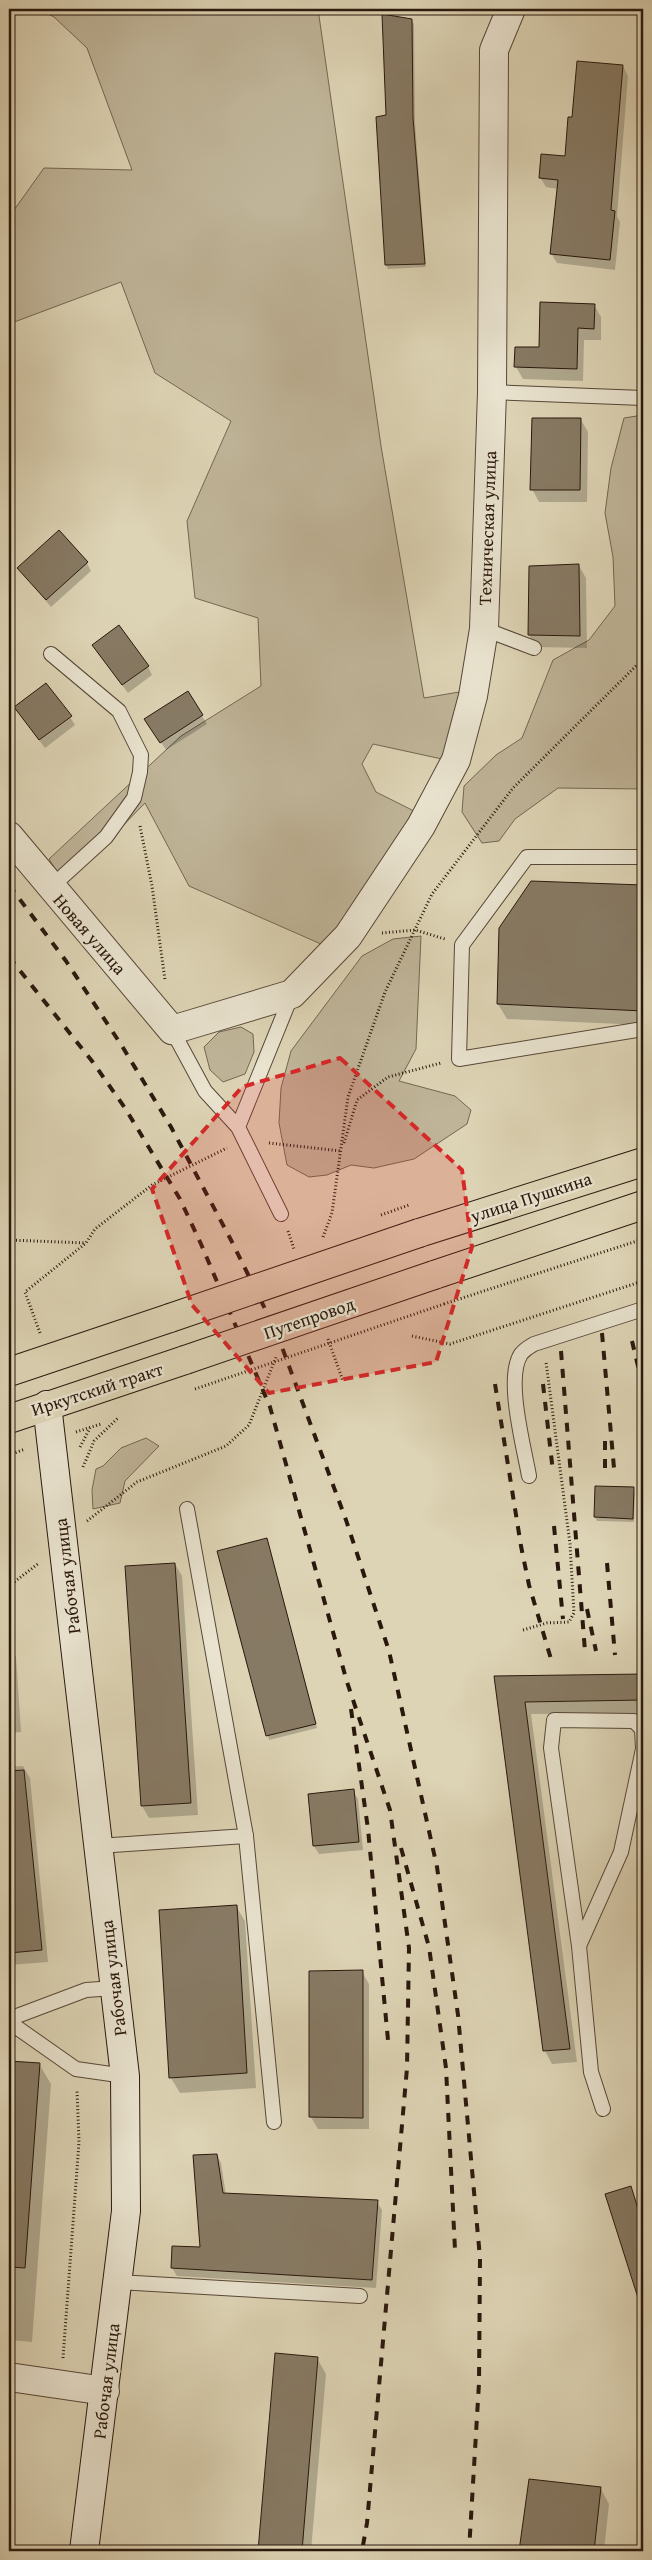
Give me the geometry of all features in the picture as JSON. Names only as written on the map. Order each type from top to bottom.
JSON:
[{"type":"main road","name":"улица Пушкина","points":[[9,1372],[419,1233],[643,1162]]},
{"type":"main road","name":"Путепровод","points":[[185,1360],[643,1205]]},
{"type":"main road","name":"Иркутский тракт","points":[[9,1419],[185,1360]]},
{"type":"street","name":"Техническая улица","points":[[292,994],[348,936],[421,826],[456,760],[473,696],[484,629],[492,392],[494,50],[511,9]]},
{"type":"street","name":"Новая улица","points":[[9,836],[50,888],[172,1030]]},
{"type":"street","points":[[172,1030],[292,994]]},
{"type":"street","name":"Рабочая улица","points":[[47,1405],[124,2076],[126,2211],[84,2551]]},
{"type":"street","points":[[9,2377],[105,2391]]},
{"type":"lane","points":[[492,392],[643,398]]},
{"type":"lane","points":[[484,629],[534,648]]},
{"type":"lane","points":[[50,888],[106,836],[134,798],[140,772],[141,755],[119,712],[51,654]]},
{"type":"lane","points":[[643,858],[527,857],[462,945],[459,1058],[643,1029]]},
{"type":"lane","points":[[241,1133],[292,994]]},
{"type":"lane","points":[[172,1030],[205,1090],[241,1133],[282,1214]]},
{"type":"lane","points":[[529,1476],[519,1416],[516,1372],[522,1353],[527,1348],[544,1341],[643,1309]]},
{"type":"lane","points":[[187,1509],[246,1836],[274,2122]]},
{"type":"lane","points":[[579,1946],[621,1852],[642,1749],[642,1729],[634,1721],[554,1720],[551,1748],[579,1946],[591,2072],[603,2109]]},
{"type":"lane","points":[[98,1846],[246,1836]]},
{"type":"lane","points":[[9,2020],[86,1990],[115,1988]]},
{"type":"lane","points":[[9,2020],[76,2069],[124,2076]]},
{"type":"lane","points":[[118,2282],[360,2296]]},
{"type":"path","points":[[322,1238],[332,1213],[348,1098],[385,992],[432,894],[513,788],[643,659]]},
{"type":"path","points":[[134,798],[152,886],[166,982]]},
{"type":"path","points":[[348,936],[415,930],[462,945]]},
{"type":"path","points":[[341,1152],[357,1100],[388,1077],[459,1058]]},
{"type":"path","points":[[40,1333],[25,1292],[86,1242],[95,1230],[152,1185],[241,1133],[341,1152]]},
{"type":"path","points":[[195,1389],[643,1238]]},
{"type":"path","points":[[9,1240],[86,1242]]},
{"type":"path","points":[[412,1336],[450,1344],[643,1281]]},
{"type":"path","points":[[522,1630],[547,1623],[569,1622],[574,1613],[570,1544],[544,1341]]},
{"type":"path","points":[[9,1586],[137,1482],[226,1446],[249,1425],[277,1354]]},
{"type":"path","points":[[80,1475],[94,1441],[118,1418]]},
{"type":"path","points":[[61,2384],[79,2142],[76,2069]]},
{"type":"highlighted area","points":[[340,1058],[462,1170],[472,1247],[436,1362],[269,1393],[192,1305],[152,1189],[242,1087]]},
{"type":"shaded area","points":[[39,9],[318,9],[381,446],[424,698],[459,692],[451,761],[373,744],[362,764],[376,792],[414,811],[330,948],[189,886],[145,803],[65,885],[49,859],[181,736],[261,686],[258,618],[195,598],[187,521],[231,421],[155,373],[121,282],[9,324],[9,217],[44,168],[132,170],[87,48],[54,17]]},
{"type":"shaded area","points":[[643,415],[643,789],[558,788],[515,819],[499,841],[482,843],[462,812],[464,786],[496,755],[522,738],[553,660],[589,640],[615,606],[613,557],[605,513],[611,468],[624,418]]},
{"type":"shaded area","points":[[421,936],[416,1049],[399,1081],[455,1096],[471,1110],[467,1124],[414,1159],[374,1168],[351,1165],[327,1175],[309,1177],[287,1165],[279,1123],[281,1088],[291,1051],[362,956],[393,939]]},
{"type":"shaded area","points":[[241,1027],[253,1034],[254,1052],[245,1074],[223,1082],[210,1070],[204,1047],[219,1032]]},
{"type":"shaded area","points":[[146,1438],[159,1446],[125,1481],[120,1503],[93,1509],[92,1490],[96,1469],[103,1466],[121,1448]]},
{"type":"building","points":[[382,14],[412,19],[413,118],[425,264],[385,265],[376,117],[386,115]]},
{"type":"building","points":[[577,61],[623,65],[611,210],[615,211],[610,260],[550,254],[558,180],[539,178],[541,154],[565,156],[568,117],[572,117]]},
{"type":"building","points":[[540,302],[595,304],[594,329],[578,328],[577,369],[514,367],[515,347],[539,347]]},
{"type":"building","points":[[532,418],[581,418],[580,490],[530,490]]},
{"type":"building","points":[[59,530],[88,562],[46,600],[17,568]]},
{"type":"building","points":[[579,564],[580,636],[528,635],[529,566]]},
{"type":"building","points":[[119,625],[149,666],[122,685],[92,645]]},
{"type":"building","points":[[46,683],[72,716],[39,740],[14,707]]},
{"type":"building","points":[[188,691],[203,715],[160,743],[144,719]]},
{"type":"building","points":[[531,881],[643,885],[643,1011],[497,1004],[499,928]]},
{"type":"building","points":[[595,1486],[634,1487],[633,1519],[594,1517]]},
{"type":"building","points":[[267,1538],[316,1724],[266,1736],[217,1551]]},
{"type":"building","points":[[175,1563],[191,1803],[141,1806],[125,1566]]},
{"type":"building","points":[[643,1674],[643,1700],[525,1702],[570,2049],[543,2051],[494,1676]]},
{"type":"building","points":[[24,1770],[42,1950],[9,1953],[9,1771]]},
{"type":"building","points":[[354,1789],[359,1842],[313,1846],[308,1794]]},
{"type":"building","points":[[237,1905],[247,2073],[169,2078],[159,1910]]},
{"type":"building","points":[[363,1970],[363,2118],[309,2117],[309,1971]]},
{"type":"building","points":[[9,2061],[40,2063],[25,2268],[9,2267]]},
{"type":"building","points":[[217,2154],[223,2193],[378,2200],[372,2280],[171,2268],[172,2246],[200,2247],[193,2155]]},
{"type":"building","points":[[631,2186],[643,2225],[643,2300],[639,2301],[605,2194]]},
{"type":"building","points":[[275,2353],[318,2357],[302,2551],[258,2551]]},
{"type":"building","points":[[529,2479],[601,2487],[594,2551],[519,2551]]},
{"type":"railway","points":[[9,885],[66,961],[122,1046],[171,1127],[231,1240],[276,1331],[346,1520],[389,1651],[437,1867],[458,2015],[480,2258],[479,2383],[469,2551]]},
{"type":"railway","points":[[9,957],[92,1061],[125,1108],[180,1199],[201,1244],[270,1407],[347,1682],[390,1810],[409,1948],[407,2068],[367,2523],[362,2551]]},
{"type":"railway","points":[[602,1333],[614,1468]]},
{"type":"railway","points":[[632,1341],[643,1387]]},
{"type":"railway","points":[[561,1351],[585,1651]]},
{"type":"railway","points":[[495,1384],[521,1546],[529,1585],[551,1659]]},
{"type":"railway","points":[[543,1384],[553,1472]]},
{"type":"railway","points":[[605,1435],[605,1468]]},
{"type":"railway","points":[[554,1526],[563,1619]]},
{"type":"railway","points":[[607,1563],[615,1655]]},
{"type":"railway","points":[[587,1609],[596,1651]]},
{"type":"railway","points":[[351,1709],[368,1829],[388,2040]]},
{"type":"railway","points":[[401,1848],[429,1947],[446,2068],[455,2250]]}]
